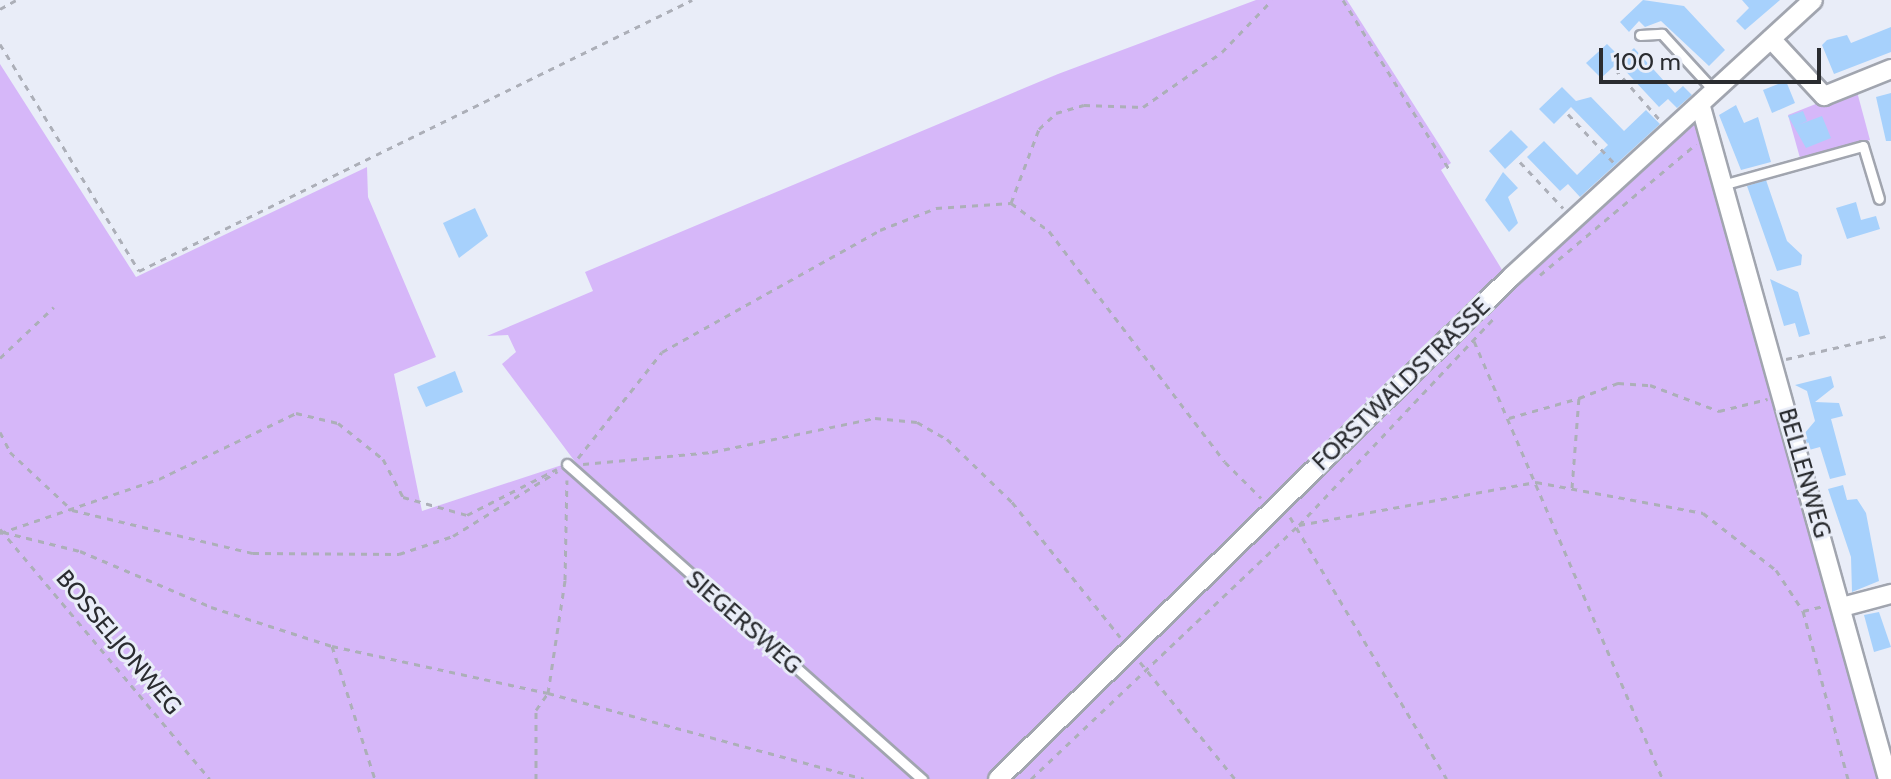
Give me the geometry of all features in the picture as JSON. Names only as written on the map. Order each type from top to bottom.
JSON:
[{"type":"street","name":"FORSTWALDSTRASSE","points":[[998,779],[1574,220],[1701,107],[1813,0]]},
{"type":"street","points":[[1771,39],[1824,96],[1891,69]]},
{"type":"street","name":"BELLENWEG","points":[[1701,107],[1887,766]]},
{"type":"street","points":[[1842,607],[1891,594]]},
{"type":"lane","points":[[1640,35],[1662,34],[1716,93]]},
{"type":"lane","points":[[1722,185],[1863,146],[1879,199]]},
{"type":"lane","name":"SIEGERSWEG","points":[[567,464],[922,779]]},
{"type":"path","points":[[0,9],[16,0]]},
{"type":"path","points":[[0,44],[139,271],[692,0]]},
{"type":"path","points":[[1011,203],[1039,129],[1056,113],[1084,105],[1143,107],[1222,52],[1272,0]]},
{"type":"path","points":[[1343,0],[1451,172]]},
{"type":"path","points":[[1615,69],[1671,132]]},
{"type":"path","points":[[1568,114],[1625,175]]},
{"type":"path","points":[[1527,282],[1556,266],[1708,134]]},
{"type":"path","points":[[1520,162],[1574,220]]},
{"type":"path","points":[[0,432],[10,452],[72,510],[253,553],[399,554],[453,536],[567,464],[662,352],[880,230],[936,208],[1011,203],[1049,231],[1225,462],[1274,508]]},
{"type":"path","points":[[0,358],[54,307]]},
{"type":"path","points":[[1031,779],[1144,667],[1299,525],[1501,311]]},
{"type":"path","points":[[1773,362],[1891,335]]},
{"type":"path","points":[[1474,341],[1663,779]]},
{"type":"path","points":[[1508,418],[1579,398],[1618,383],[1650,385],[1719,411],[1783,395]]},
{"type":"path","points":[[1572,488],[1579,398]]},
{"type":"path","points":[[1,532],[159,479],[296,413],[338,423],[383,459],[403,497],[467,515],[567,464],[712,452],[875,418],[917,422],[947,439],[1012,502],[1235,779]]},
{"type":"path","points":[[536,779],[536,710],[548,693],[565,580],[567,464]]},
{"type":"path","points":[[1299,525],[1536,482],[1703,513],[1776,570],[1808,626],[1848,779]]},
{"type":"path","points":[[1299,525],[1447,779]]},
{"type":"path","points":[[1,532],[80,551],[211,607],[332,646],[548,693],[864,779]]},
{"type":"path","name":"BOSSELJONWEG","points":[[1,532],[210,779]]},
{"type":"path","points":[[332,646],[375,779]]},
{"type":"shaded area","points":[[1256,0],[1347,0],[1451,163],[1441,170],[1504,273],[990,779],[929,779],[585,475],[502,364],[516,352],[508,335],[487,336],[593,291],[585,272],[1058,74]]},
{"type":"shaded area","points":[[0,64],[136,277],[367,167],[368,197],[436,357],[394,374],[422,511],[565,464],[916,779],[0,779]]},
{"type":"shaded area","points":[[1856,88],[1870,140],[1800,158],[1788,115]]},
{"type":"shaded area","points":[[1697,122],[1883,779],[1007,779],[1510,286]]},
{"type":"building","points":[[1643,0],[1684,6],[1725,50],[1709,66],[1661,21],[1645,27],[1639,21],[1629,32],[1620,22]]},
{"type":"building","points":[[1742,0],[1780,0],[1745,30],[1736,21],[1749,8]]},
{"type":"building","points":[[1891,27],[1891,52],[1834,74],[1822,45],[1827,40],[1847,35],[1851,43]]},
{"type":"building","points":[[1607,44],[1622,59],[1601,78],[1586,63]]},
{"type":"building","points":[[1634,48],[1675,93],[1683,86],[1692,95],[1677,108],[1668,99],[1659,107],[1618,63]]},
{"type":"building","points":[[1786,81],[1795,103],[1772,113],[1763,90]]},
{"type":"building","points":[[1562,87],[1576,101],[1591,97],[1624,131],[1646,110],[1660,124],[1580,197],[1568,184],[1560,191],[1527,157],[1544,141],[1577,175],[1608,145],[1571,107],[1554,124],[1539,109]]},
{"type":"building","points":[[1891,93],[1891,141],[1886,141],[1876,97]]},
{"type":"building","points":[[1736,105],[1744,123],[1758,117],[1771,162],[1741,170],[1719,115]]},
{"type":"building","points":[[1803,111],[1807,121],[1798,125],[1822,116],[1831,138],[1806,148],[1788,116]]},
{"type":"building","points":[[1511,130],[1528,147],[1505,169],[1489,151]]},
{"type":"building","points":[[1503,172],[1518,188],[1508,197],[1518,223],[1509,232],[1485,200]]},
{"type":"building","points":[[1766,180],[1787,241],[1802,255],[1801,265],[1777,271],[1747,186]]},
{"type":"building","points":[[1856,202],[1861,220],[1876,216],[1880,229],[1847,239],[1836,208]]},
{"type":"building","points":[[475,208],[488,236],[459,258],[443,223]]},
{"type":"building","points":[[1770,279],[1798,292],[1810,334],[1799,337],[1795,323],[1784,326]]},
{"type":"building","points":[[455,371],[463,392],[426,407],[417,387]]},
{"type":"building","points":[[1831,376],[1834,387],[1815,402],[1839,403],[1843,416],[1831,419],[1846,475],[1830,479],[1820,447],[1809,450],[1804,434],[1815,421],[1807,391],[1795,385]]},
{"type":"building","points":[[1843,485],[1847,500],[1857,499],[1866,513],[1879,581],[1852,592],[1851,557],[1828,489]]},
{"type":"building","points":[[1879,612],[1891,647],[1874,652],[1864,615]]}]
